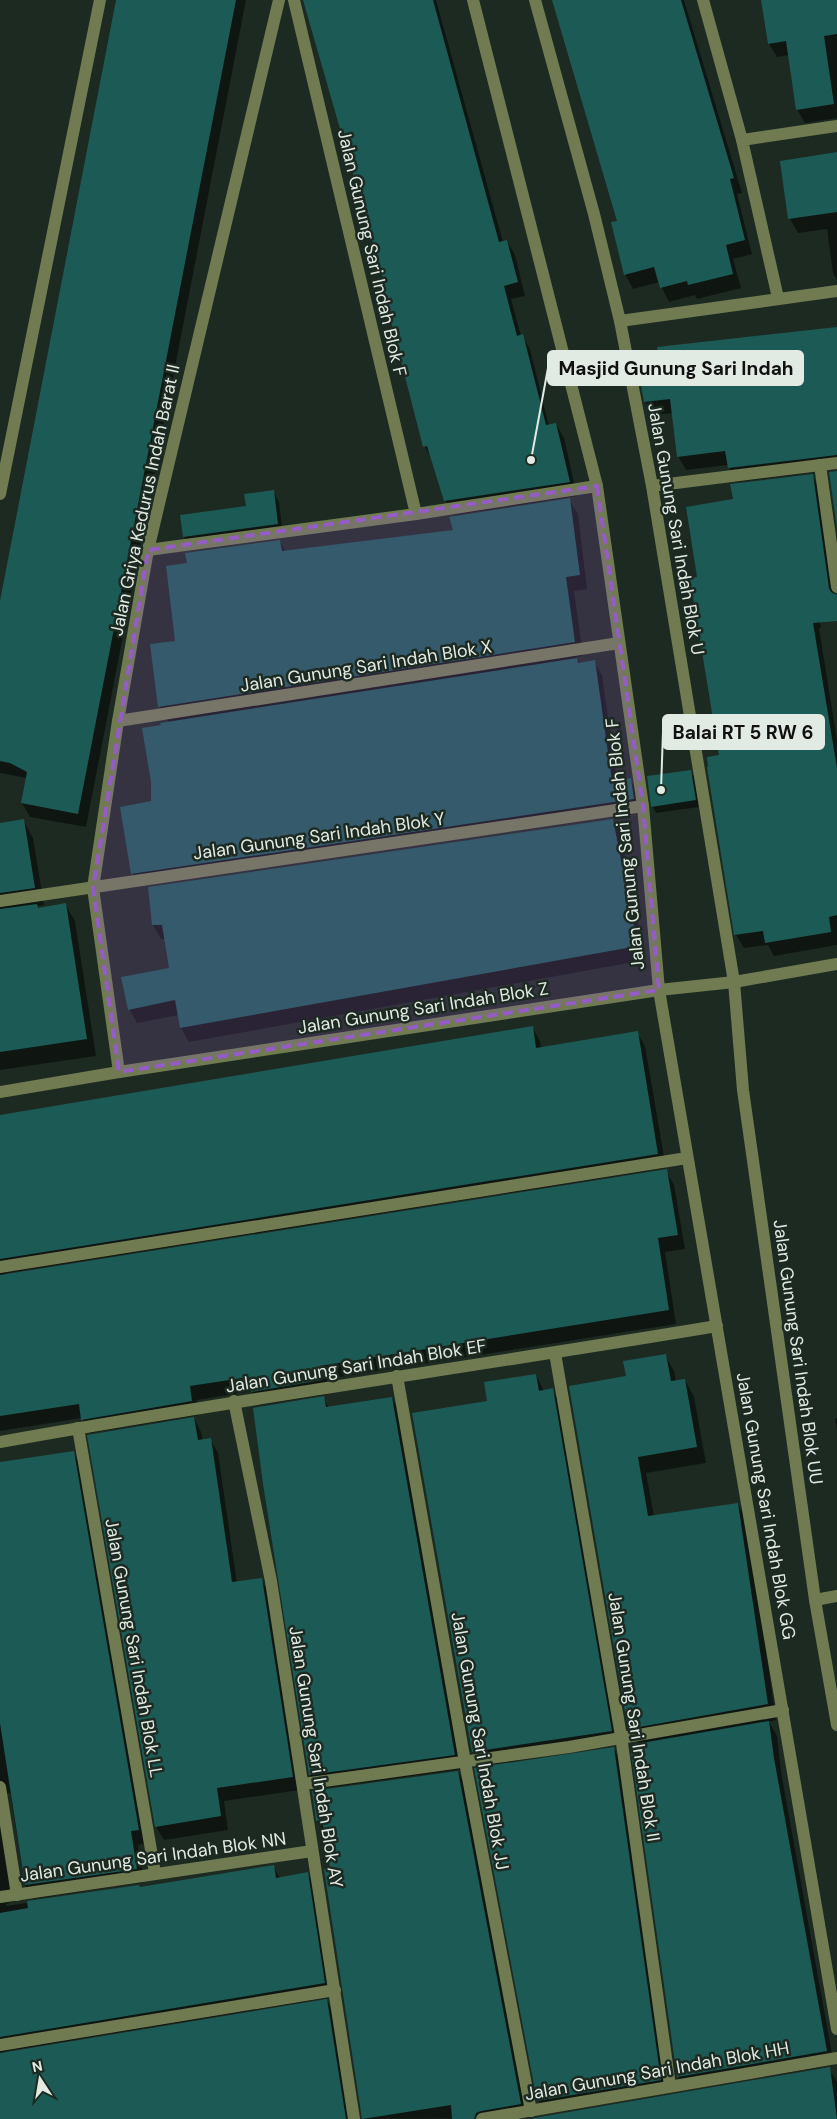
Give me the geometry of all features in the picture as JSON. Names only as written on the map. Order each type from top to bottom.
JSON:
[{"type":"street","points":[[0,494],[100,0]]},
{"type":"street","name":"Jalan Griya Kedurus Indah Barat II","points":[[119,1072],[93,888],[118,721],[148,550],[280,0]]},
{"type":"street","name":"Jalan Gunung Sari Indah Blok F","points":[[294,0],[416,514]]},
{"type":"street","name":"Jalan Gunung Sari Indah Blok F","points":[[473,0],[597,486],[643,806],[659,990]]},
{"type":"street","name":"Jalan Gunung Sari Indah Blok U","points":[[535,0],[594,214],[620,321],[652,486],[734,982]]},
{"type":"street","points":[[703,0],[742,140],[778,298]]},
{"type":"street","points":[[742,140],[837,126]]},
{"type":"street","points":[[620,321],[837,291]]},
{"type":"street","points":[[652,486],[837,463]]},
{"type":"street","points":[[820,465],[837,587]]},
{"type":"street","points":[[148,550],[416,514],[597,486]]},
{"type":"street","name":"Jalan Gunung Sari Indah Blok X","points":[[118,721],[619,643]]},
{"type":"street","name":"Jalan Gunung Sari Indah Blok Y","points":[[0,901],[643,806]]},
{"type":"street","name":"Jalan Gunung Sari Indah Blok Z","points":[[0,1092],[119,1072],[659,990],[734,982],[837,964]]},
{"type":"street","name":"Jalan Gunung Sari Indah Blok UU","points":[[734,982],[743,1090],[815,1600],[837,1725]]},
{"type":"street","name":"Jalan Gunung Sari Indah Blok GG","points":[[659,990],[837,2029]]},
{"type":"street","points":[[0,1268],[687,1158]]},
{"type":"street","name":"Jalan Gunung Sari Indah Blok EF","points":[[0,1442],[234,1401],[555,1354],[717,1326]]},
{"type":"street","name":"Jalan Gunung Sari Indah Blok II","points":[[555,1354],[621,1736],[670,2086]]},
{"type":"street","name":"Jalan Gunung Sari Indah Blok JJ","points":[[397,1376],[465,1762],[532,2111]]},
{"type":"street","name":"Jalan Gunung Sari Indah Blok AY","points":[[234,1401],[271,1581],[312,1851],[336,1990],[354,2119]]},
{"type":"street","name":"Jalan Gunung Sari Indah Blok LL","points":[[78,1428],[155,1873]]},
{"type":"street","points":[[815,1600],[837,1596]]},
{"type":"street","points":[[302,1784],[569,1747],[621,1736],[783,1710]]},
{"type":"street","points":[[0,1787],[17,1895]]},
{"type":"street","name":"Jalan Gunung Sari Indah Blok NN","points":[[0,1897],[312,1851]]},
{"type":"street","points":[[0,2045],[336,1990]]},
{"type":"street","name":"Jalan Gunung Sari Indah Blok HH","points":[[482,2119],[837,2058]]},
{"type":"highlighted area","points":[[597,486],[643,806],[659,990],[119,1072],[93,888],[148,550]]},
{"type":"building","points":[[116,0],[236,0],[78,814],[21,803],[27,772],[10,763],[0,761],[0,601]]},
{"type":"building","points":[[303,0],[433,0],[499,242],[507,240],[518,282],[504,286],[517,336],[523,334],[546,425],[556,423],[570,482],[444,501],[427,446],[423,447],[381,283],[384,282]]},
{"type":"building","points":[[552,0],[681,0],[734,178],[730,179],[745,240],[726,245],[733,274],[688,285],[687,281],[660,288],[654,267],[624,275],[611,222],[617,221]]},
{"type":"building","points":[[761,0],[837,0],[837,34],[824,36],[834,104],[796,110],[786,41],[768,44]]},
{"type":"building","points":[[837,152],[837,212],[788,219],[780,161]]},
{"type":"building","points":[[837,327],[837,455],[728,468],[725,451],[677,457],[670,399],[644,402],[636,357],[658,354],[657,347]]},
{"type":"building","points":[[837,471],[837,528],[829,472]]},
{"type":"building","points":[[813,474],[829,588],[831,592],[837,595],[837,621],[813,623],[837,768],[837,915],[829,917],[831,932],[765,943],[763,931],[734,935],[707,767],[707,757],[719,755],[690,579],[697,577],[686,507],[733,499],[730,484]]},
{"type":"building","points":[[274,490],[278,524],[183,537],[180,515],[246,506],[244,494]]},
{"type":"building","points":[[570,498],[580,575],[566,577],[575,642],[158,707],[150,644],[175,641],[166,566],[187,563],[185,553],[280,540],[282,551],[453,530],[449,517]]},
{"type":"building","points":[[577,658],[578,663],[595,660],[612,781],[631,778],[634,799],[131,874],[120,807],[151,801],[151,782],[142,728],[161,725],[160,723]]},
{"type":"building","points":[[691,770],[696,800],[651,807],[647,776]]},
{"type":"building","points":[[24,819],[35,888],[0,893],[0,823]]},
{"type":"building","points":[[613,819],[638,946],[180,1028],[175,1000],[128,1010],[121,977],[169,968],[162,925],[152,925],[148,887]]},
{"type":"building","points":[[66,903],[87,1039],[0,1052],[0,909],[37,904],[38,908]]},
{"type":"building","points":[[533,1026],[536,1048],[638,1031],[658,1154],[0,1259],[0,1115]]},
{"type":"building","points":[[667,1169],[678,1235],[658,1238],[669,1310],[320,1366],[322,1380],[251,1392],[249,1377],[190,1386],[192,1401],[81,1420],[79,1404],[0,1416],[0,1275]]},
{"type":"building","points":[[666,1354],[671,1381],[685,1379],[697,1447],[638,1457],[648,1516],[738,1503],[768,1704],[628,1729],[569,1386],[626,1376],[623,1361]]},
{"type":"building","points":[[536,1374],[539,1391],[553,1388],[612,1731],[472,1752],[412,1413],[487,1401],[484,1382]]},
{"type":"building","points":[[324,1396],[326,1407],[392,1397],[455,1755],[309,1775],[263,1484],[253,1408]]},
{"type":"building","points":[[194,1417],[198,1440],[211,1438],[232,1582],[262,1578],[293,1777],[217,1788],[221,1816],[155,1827],[87,1435]]},
{"type":"building","points":[[74,1451],[139,1830],[131,1831],[137,1869],[25,1885],[0,1723],[0,1462]]},
{"type":"building","points":[[769,1721],[827,2051],[677,2077],[630,1745]]},
{"type":"building","points":[[614,1747],[661,2080],[537,2101],[474,1768]]},
{"type":"building","points":[[458,1771],[521,2104],[481,2111],[476,2113],[474,2119],[452,2119],[451,2105],[362,2119],[324,1869],[330,1868],[322,1820],[316,1821],[312,1791]]},
{"type":"building","points":[[274,1865],[276,1878],[308,1872],[325,1983],[0,2037],[0,1913],[28,1908],[27,1901],[139,1885],[140,1887]]},
{"type":"building","points":[[327,1999],[346,2119],[0,2119],[0,2053]]},
{"type":"building","points":[[830,2067],[837,2119],[532,2119],[534,2118]]},
{"type":"place","name":"Masjid Gunung Sari Indah","points":[[531,460]]},
{"type":"place","name":"Balai RT 5 RW 6","points":[[661,790]]}]
